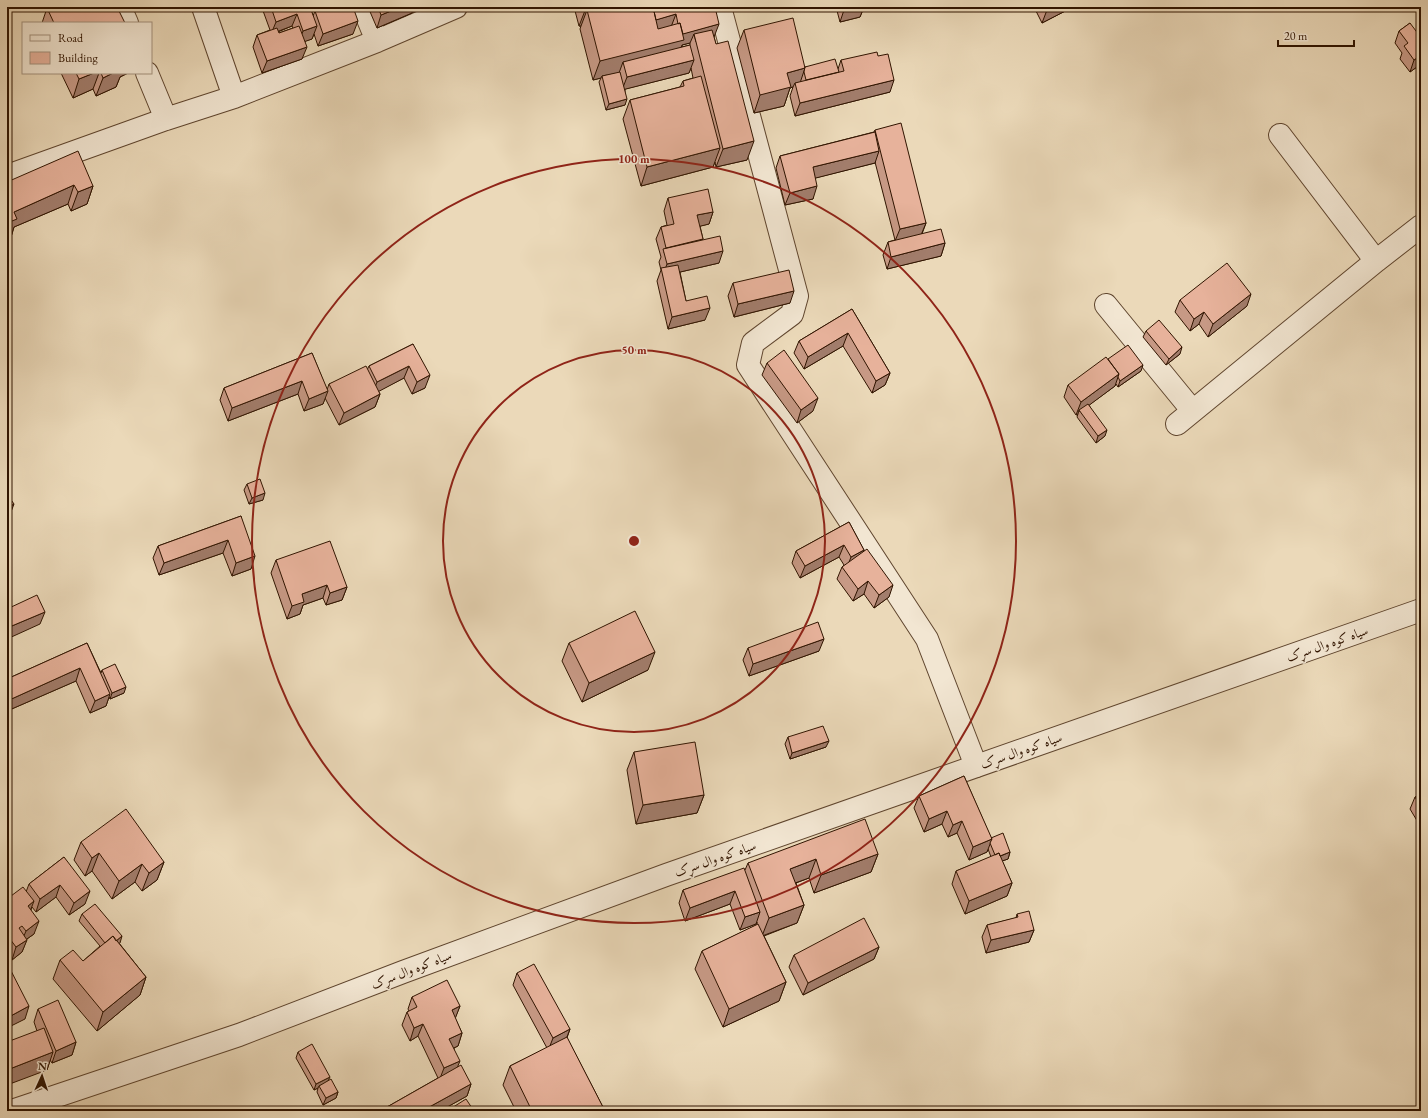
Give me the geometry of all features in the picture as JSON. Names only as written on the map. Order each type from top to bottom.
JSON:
[{"type":"street","points":[[120,7],[127,22]]},
{"type":"street","points":[[203,7],[234,97]]},
{"type":"street","points":[[363,7],[377,41]]},
{"type":"street","points":[[7,176],[166,119],[234,97],[377,41],[456,7]]},
{"type":"street","points":[[720,7],[797,296],[792,314],[752,343],[748,365],[928,639],[976,766]]},
{"type":"street","points":[[147,74],[166,119]]},
{"type":"street","points":[[1280,135],[1376,261]]},
{"type":"street","points":[[1106,305],[1185,417],[1421,226]]},
{"type":"street","name":"سیاه کوه وال سړک","points":[[12,1111],[239,1035],[403,972],[666,875],[1421,610]]},
{"type":"building","points":[[117,7],[124,22],[54,22],[47,8]]},
{"type":"building","points":[[271,7],[310,7],[317,26],[303,31],[297,14],[276,22]]},
{"type":"building","points":[[327,7],[353,7],[358,21],[323,34],[315,11]]},
{"type":"building","points":[[378,7],[401,7],[381,15]]},
{"type":"building","points":[[600,7],[653,7],[658,29],[680,23],[684,40],[600,61],[587,10]]},
{"type":"building","points":[[653,7],[715,7],[719,24],[683,34],[680,23],[678,24],[676,14],[656,20]]},
{"type":"building","points":[[844,7],[855,7],[844,10]]},
{"type":"building","points":[[1045,7],[1053,7],[1047,10]]},
{"type":"building","points":[[793,18],[805,68],[787,73],[791,87],[760,95],[744,30]]},
{"type":"building","points":[[1410,23],[1419,35],[1421,34],[1421,55],[1414,60],[1404,46],[1408,43],[1399,31]]},
{"type":"building","points":[[299,26],[307,47],[267,61],[257,35],[277,28],[279,33]]},
{"type":"building","points":[[712,30],[716,44],[728,41],[754,141],[723,149],[694,34]]},
{"type":"building","points":[[690,45],[694,60],[627,77],[623,62]]},
{"type":"building","points":[[877,52],[878,56],[888,54],[894,80],[800,103],[795,83],[844,71],[841,60]]},
{"type":"building","points":[[835,59],[839,72],[806,80],[804,72],[805,67]]},
{"type":"building","points":[[620,72],[627,99],[609,104],[602,76]]},
{"type":"building","points":[[76,74],[92,74],[79,79]]},
{"type":"building","points":[[101,74],[111,74],[103,78]]},
{"type":"building","points":[[701,76],[720,148],[647,167],[630,100],[684,86],[683,81]]},
{"type":"building","points":[[901,123],[926,223],[900,229],[875,130]]},
{"type":"building","points":[[875,132],[879,151],[813,167],[817,186],[790,193],[780,156]]},
{"type":"building","points":[[78,151],[93,186],[78,192],[74,185],[14,212],[17,219],[7,223],[7,182]]},
{"type":"building","points":[[708,189],[713,212],[697,215],[703,239],[666,248],[661,227],[674,224],[668,198]]},
{"type":"building","points":[[941,229],[945,243],[891,257],[888,242]]},
{"type":"building","points":[[720,236],[723,251],[667,264],[663,249]]},
{"type":"building","points":[[1227,263],[1251,294],[1213,324],[1204,312],[1194,319],[1180,300]]},
{"type":"building","points":[[678,265],[686,301],[707,296],[710,308],[672,317],[661,268]]},
{"type":"building","points":[[789,270],[794,291],[738,304],[733,283]]},
{"type":"building","points":[[852,309],[890,373],[876,381],[848,333],[808,357],[799,341]]},
{"type":"building","points":[[1159,320],[1182,347],[1169,359],[1146,331]]},
{"type":"building","points":[[413,344],[430,375],[417,382],[409,366],[377,382],[369,366]]},
{"type":"building","points":[[1128,345],[1143,365],[1120,381],[1118,377],[1119,374],[1108,359]]},
{"type":"building","points":[[784,350],[818,398],[801,410],[767,363]]},
{"type":"building","points":[[312,353],[328,391],[309,399],[302,381],[232,408],[224,388]]},
{"type":"building","points":[[1106,357],[1119,374],[1081,402],[1068,385]]},
{"type":"building","points":[[366,366],[380,394],[344,413],[329,384]]},
{"type":"building","points":[[1088,404],[1107,430],[1098,436],[1079,410]]},
{"type":"building","points":[[260,479],[265,493],[252,498],[247,484]]},
{"type":"building","points":[[7,494],[14,504],[7,508]]},
{"type":"building","points":[[241,516],[255,556],[236,563],[228,540],[164,563],[158,546]]},
{"type":"building","points":[[849,522],[864,550],[851,557],[844,545],[805,566],[796,551]]},
{"type":"building","points":[[330,541],[347,587],[330,593],[327,585],[302,594],[304,602],[292,606],[276,560]]},
{"type":"building","points":[[867,549],[893,585],[879,595],[868,581],[858,589],[842,567]]},
{"type":"building","points":[[37,595],[45,612],[7,628],[7,609]]},
{"type":"building","points":[[635,611],[655,652],[589,683],[569,643]]},
{"type":"building","points":[[818,622],[824,639],[753,664],[748,648]]},
{"type":"building","points":[[87,643],[110,694],[95,701],[80,668],[7,701],[7,679]]},
{"type":"building","points":[[115,664],[126,687],[112,693],[102,670]]},
{"type":"building","points":[[823,726],[829,741],[792,753],[788,737]]},
{"type":"building","points":[[695,742],[704,795],[643,805],[634,752]]},
{"type":"building","points":[[964,776],[992,839],[973,847],[962,821],[953,825],[947,811],[929,819],[919,796]]},
{"type":"building","points":[[1421,794],[1421,807],[1415,797]]},
{"type":"building","points":[[126,809],[164,862],[149,873],[142,864],[119,881],[99,853],[92,858],[81,842]]},
{"type":"building","points":[[865,819],[878,854],[821,875],[816,859],[790,869],[804,905],[769,918],[748,863]]},
{"type":"building","points":[[1003,833],[1010,852],[1000,856],[999,853],[995,855],[990,843],[991,838]]},
{"type":"building","points":[[999,853],[1012,883],[969,901],[956,871]]},
{"type":"building","points":[[64,857],[90,891],[74,903],[60,885],[40,899],[29,884]]},
{"type":"building","points":[[744,868],[760,912],[745,917],[735,891],[690,908],[683,890]]},
{"type":"building","points":[[23,887],[34,901],[28,906],[39,921],[26,931],[22,926],[19,928],[27,940],[16,947],[7,935],[7,899]]},
{"type":"building","points":[[95,904],[122,936],[116,941],[113,936],[105,943],[82,914]]},
{"type":"building","points":[[1029,911],[1034,930],[991,940],[987,925],[1018,917],[1017,914]]},
{"type":"building","points":[[864,918],[879,947],[808,983],[794,955]]},
{"type":"building","points":[[758,924],[786,982],[729,1009],[702,951]]},
{"type":"building","points":[[113,936],[146,977],[103,1012],[60,960],[73,950],[83,961]]},
{"type":"building","points":[[7,963],[29,1006],[7,1018]]},
{"type":"building","points":[[534,964],[570,1029],[553,1038],[517,973]]},
{"type":"building","points":[[447,980],[460,1006],[452,1010],[462,1033],[449,1039],[460,1061],[444,1068],[423,1024],[414,1028],[407,1012],[417,1007],[412,997]]},
{"type":"building","points":[[58,1000],[76,1042],[56,1051],[38,1009]]},
{"type":"building","points":[[44,1028],[53,1052],[7,1070],[7,1042]]},
{"type":"building","points":[[567,1037],[605,1111],[532,1111],[510,1066]]},
{"type":"building","points":[[312,1044],[330,1077],[316,1084],[298,1052]]},
{"type":"building","points":[[461,1065],[471,1084],[422,1111],[380,1111]]},
{"type":"building","points":[[331,1079],[338,1092],[326,1098],[319,1086]]},
{"type":"building","points":[[466,1099],[474,1111],[447,1111]]}]
